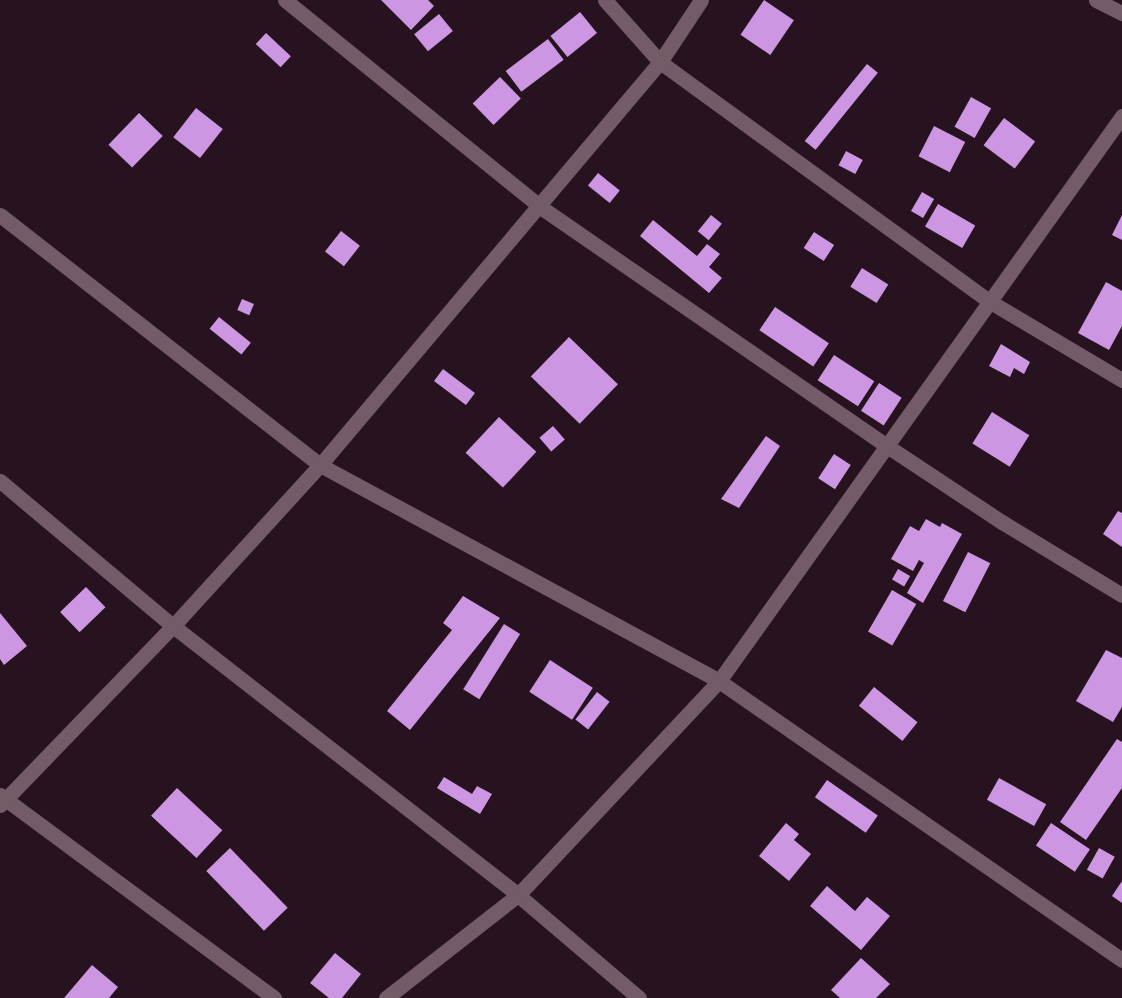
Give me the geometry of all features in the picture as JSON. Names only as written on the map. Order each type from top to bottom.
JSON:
[{"type":"street","points":[[285,0],[540,206],[887,446],[1002,522],[1122,595]]},
{"type":"street","points":[[604,0],[660,62],[990,301],[1122,380]]},
{"type":"street","points":[[274,998],[2,799],[173,626],[320,465],[660,62],[701,0]]},
{"type":"street","points":[[1096,0],[1122,13]]},
{"type":"street","points":[[386,998],[518,895],[719,681],[1122,116]]},
{"type":"street","points":[[0,214],[320,465],[719,681],[1122,960]]},
{"type":"street","points":[[0,481],[173,626],[518,895],[639,998]]},
{"type":"building","points":[[381,0],[428,0],[434,6],[411,30]]},
{"type":"building","points":[[764,0],[794,20],[770,55],[741,35]]},
{"type":"building","points":[[580,12],[597,33],[567,57],[550,36]]},
{"type":"building","points":[[439,14],[453,31],[428,51],[414,34]]},
{"type":"building","points":[[266,33],[291,56],[281,67],[256,44]]},
{"type":"building","points":[[548,39],[564,60],[521,92],[506,71]]},
{"type":"building","points":[[867,64],[878,73],[816,150],[805,141]]},
{"type":"building","points":[[500,77],[521,99],[494,125],[473,103]]},
{"type":"building","points":[[971,97],[991,108],[975,138],[955,127]]},
{"type":"building","points":[[196,108],[223,129],[200,158],[173,137]]},
{"type":"building","points":[[139,113],[163,136],[132,168],[108,145]]},
{"type":"building","points":[[1004,118],[1035,141],[1015,169],[984,145]]},
{"type":"building","points":[[934,126],[965,142],[950,172],[919,156]]},
{"type":"building","points":[[846,151],[863,160],[855,174],[838,165]]},
{"type":"building","points":[[598,173],[620,191],[610,203],[588,185]]},
{"type":"building","points":[[922,192],[934,199],[923,218],[911,211]]},
{"type":"building","points":[[938,204],[975,226],[962,248],[925,227]]},
{"type":"building","points":[[711,215],[722,224],[709,240],[698,231]]},
{"type":"building","points":[[1122,215],[1122,240],[1112,235]]},
{"type":"building","points":[[653,220],[697,256],[707,244],[720,254],[709,267],[722,278],[709,293],[640,236]]},
{"type":"building","points":[[341,231],[360,246],[344,266],[325,251]]},
{"type":"building","points":[[814,232],[834,245],[824,261],[804,248]]},
{"type":"building","points":[[862,268],[888,284],[877,303],[850,287]]},
{"type":"building","points":[[1106,282],[1122,291],[1122,326],[1109,350],[1078,333]]},
{"type":"building","points":[[242,299],[254,304],[249,315],[237,310]]},
{"type":"building","points":[[775,307],[829,343],[813,367],[759,330]]},
{"type":"building","points":[[219,317],[251,343],[241,354],[210,329]]},
{"type":"building","points":[[569,337],[618,384],[580,424],[531,377]]},
{"type":"building","points":[[1001,344],[1030,362],[1024,374],[1014,368],[1010,377],[989,366]]},
{"type":"building","points":[[834,355],[874,381],[858,406],[818,380]]},
{"type":"building","points":[[443,369],[475,393],[466,405],[434,381]]},
{"type":"building","points":[[879,383],[902,398],[884,425],[861,411]]},
{"type":"building","points":[[992,412],[1029,435],[1010,467],[972,443]]},
{"type":"building","points":[[499,417],[536,452],[503,488],[466,453]]},
{"type":"building","points":[[553,426],[565,440],[551,451],[539,438]]},
{"type":"building","points":[[766,436],[780,446],[739,508],[721,499]]},
{"type":"building","points":[[834,454],[851,465],[835,489],[818,478]]},
{"type":"building","points":[[1118,511],[1122,513],[1122,547],[1103,534]]},
{"type":"building","points":[[926,519],[940,527],[942,523],[962,534],[923,603],[907,593],[924,563],[919,560],[913,571],[891,559],[910,526],[919,531]]},
{"type":"building","points":[[968,552],[990,563],[965,612],[943,601]]},
{"type":"building","points":[[898,569],[910,576],[904,586],[892,579]]},
{"type":"building","points":[[86,587],[105,607],[80,632],[60,612]]},
{"type":"building","points":[[892,590],[916,604],[892,646],[868,632]]},
{"type":"building","points":[[463,596],[500,618],[410,730],[387,711],[452,630],[443,623]]},
{"type":"building","points":[[0,613],[27,646],[4,665],[0,659]]},
{"type":"building","points":[[504,624],[520,634],[479,699],[463,689]]},
{"type":"building","points":[[1106,650],[1122,658],[1122,707],[1113,722],[1076,701]]},
{"type":"building","points":[[550,660],[593,688],[572,720],[529,692]]},
{"type":"building","points":[[874,687],[918,722],[902,741],[859,706]]},
{"type":"building","points":[[597,692],[610,702],[588,729],[575,720]]},
{"type":"building","points":[[1117,739],[1122,742],[1122,788],[1086,840],[1060,822]]},
{"type":"building","points":[[444,777],[472,794],[477,786],[492,794],[480,814],[437,788]]},
{"type":"building","points":[[999,778],[1046,804],[1034,826],[987,800]]},
{"type":"building","points":[[827,780],[878,816],[866,833],[815,797]]},
{"type":"building","points":[[177,788],[222,830],[196,858],[151,816]]},
{"type":"building","points":[[786,823],[799,834],[794,840],[811,854],[789,881],[759,856]]},
{"type":"building","points":[[1051,823],[1090,849],[1075,872],[1036,845]]},
{"type":"building","points":[[230,848],[288,908],[264,931],[206,871]]},
{"type":"building","points":[[1099,848],[1115,857],[1103,879],[1087,870]]},
{"type":"building","points":[[1122,881],[1122,903],[1112,896]]},
{"type":"building","points":[[827,886],[855,911],[867,897],[890,916],[861,950],[810,906]]},
{"type":"building","points":[[335,953],[361,974],[342,998],[329,998],[310,983]]},
{"type":"building","points":[[861,958],[890,984],[876,998],[840,998],[831,990]]},
{"type":"building","points":[[92,965],[118,987],[109,998],[64,998]]}]
